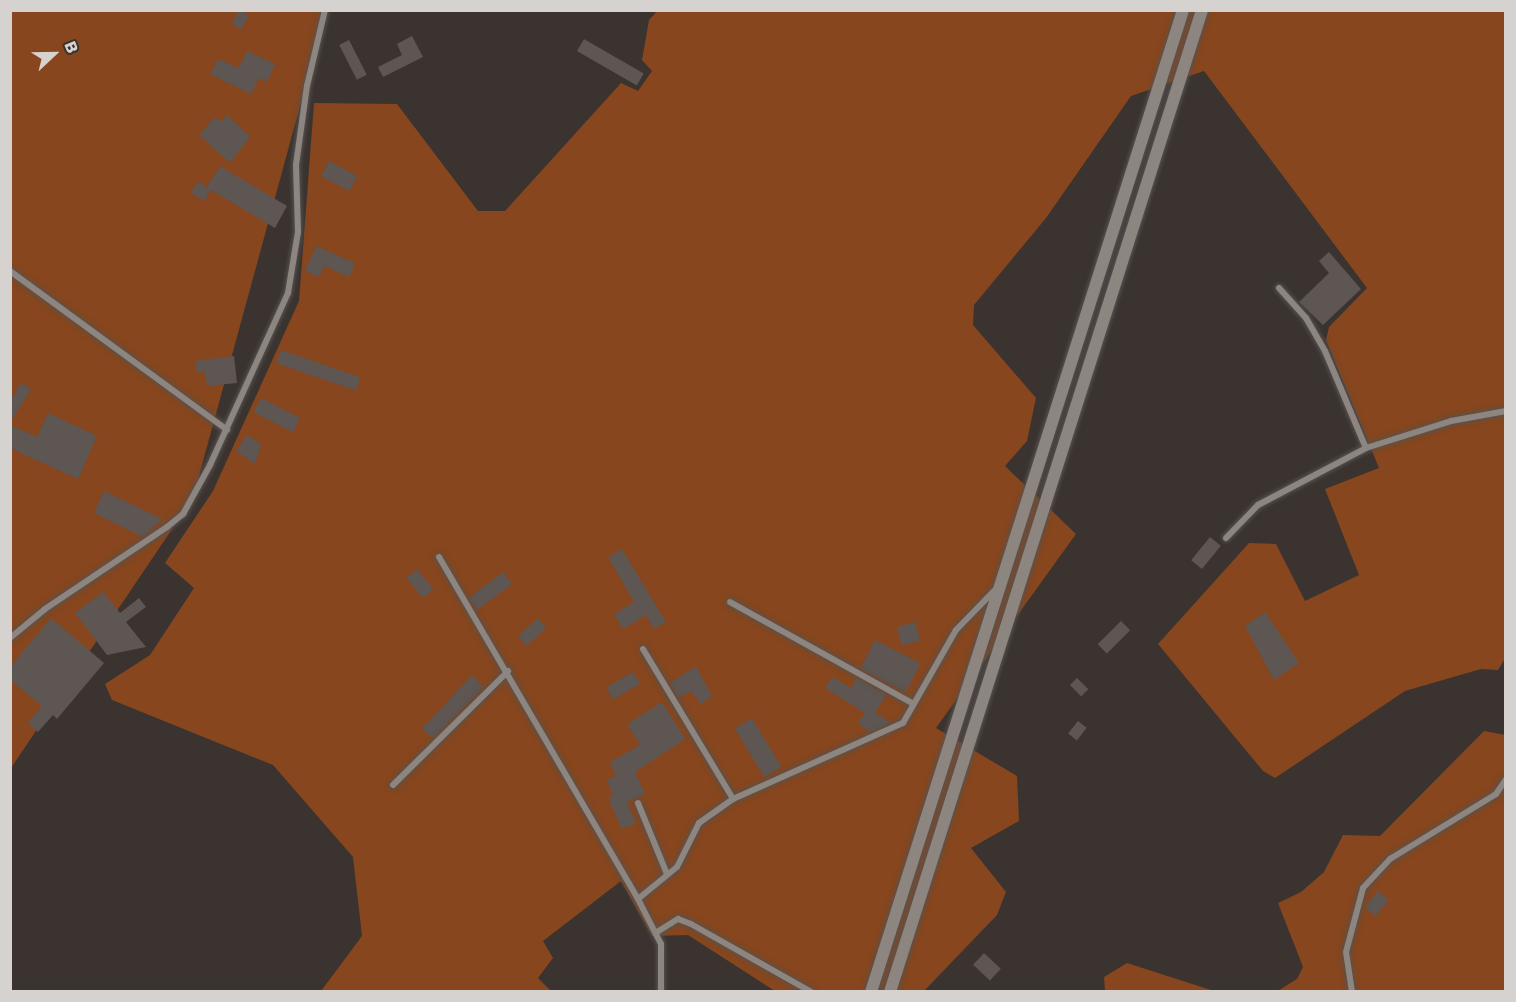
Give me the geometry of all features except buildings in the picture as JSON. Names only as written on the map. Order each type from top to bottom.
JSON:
[{"type":"main road","points":[[871,992],[1183,10]]},
{"type":"main road","points":[[890,992],[1203,10]]},
{"type":"street","points":[[10,638],[45,609],[135,551],[183,514],[227,430],[288,293],[296,260],[296,165],[307,86],[325,10]]},
{"type":"street","points":[[10,271],[227,430]]},
{"type":"street","points":[[1279,288],[1306,318],[1325,351],[1366,448]]},
{"type":"street","points":[[1226,538],[1258,505],[1366,448],[1451,421],[1506,411]]},
{"type":"street","points":[[439,557],[508,670],[657,932],[661,992]]},
{"type":"street","points":[[638,899],[684,856],[699,824],[733,799],[893,730],[914,704],[956,630],[1001,585]]},
{"type":"street","points":[[730,602],[914,704]]},
{"type":"street","points":[[643,649],[733,799]]},
{"type":"street","points":[[393,785],[508,670]]},
{"type":"street","points":[[1352,992],[1346,952],[1363,888],[1390,859],[1496,794],[1506,779]]},
{"type":"street","points":[[638,803],[667,874]]},
{"type":"street","points":[[657,932],[678,919],[691,924],[811,992]]},
{"type":"shaded area","points":[[11,11],[326,11],[193,498],[11,768]]},
{"type":"shaded area","points":[[657,11],[1505,11],[1506,657],[1498,670],[1481,669],[1405,691],[1275,778],[1263,771],[1158,644],[1249,543],[1276,544],[1305,601],[1359,575],[1325,489],[1379,468],[1326,340],[1329,327],[1367,288],[1204,71],[1131,96],[1046,218],[974,305],[973,325],[1036,398],[1027,441],[1005,466],[1076,534],[936,728],[1017,776],[1019,821],[971,848],[1006,892],[997,915],[924,991],[775,991],[688,935],[652,936],[621,881],[543,941],[553,958],[538,978],[551,991],[321,991],[362,936],[353,857],[273,765],[112,700],[105,684],[150,655],[194,588],[165,563],[213,491],[299,301],[314,103],[397,104],[478,211],[505,211],[621,83],[638,91],[652,71],[642,60],[649,20]]},
{"type":"shaded area","points":[[1484,731],[1505,735],[1505,991],[1276,992],[1297,979],[1303,967],[1278,903],[1301,892],[1324,872],[1343,835],[1380,836]]},
{"type":"shaded area","points":[[1127,963],[1214,991],[1105,991],[1104,977]]}]
